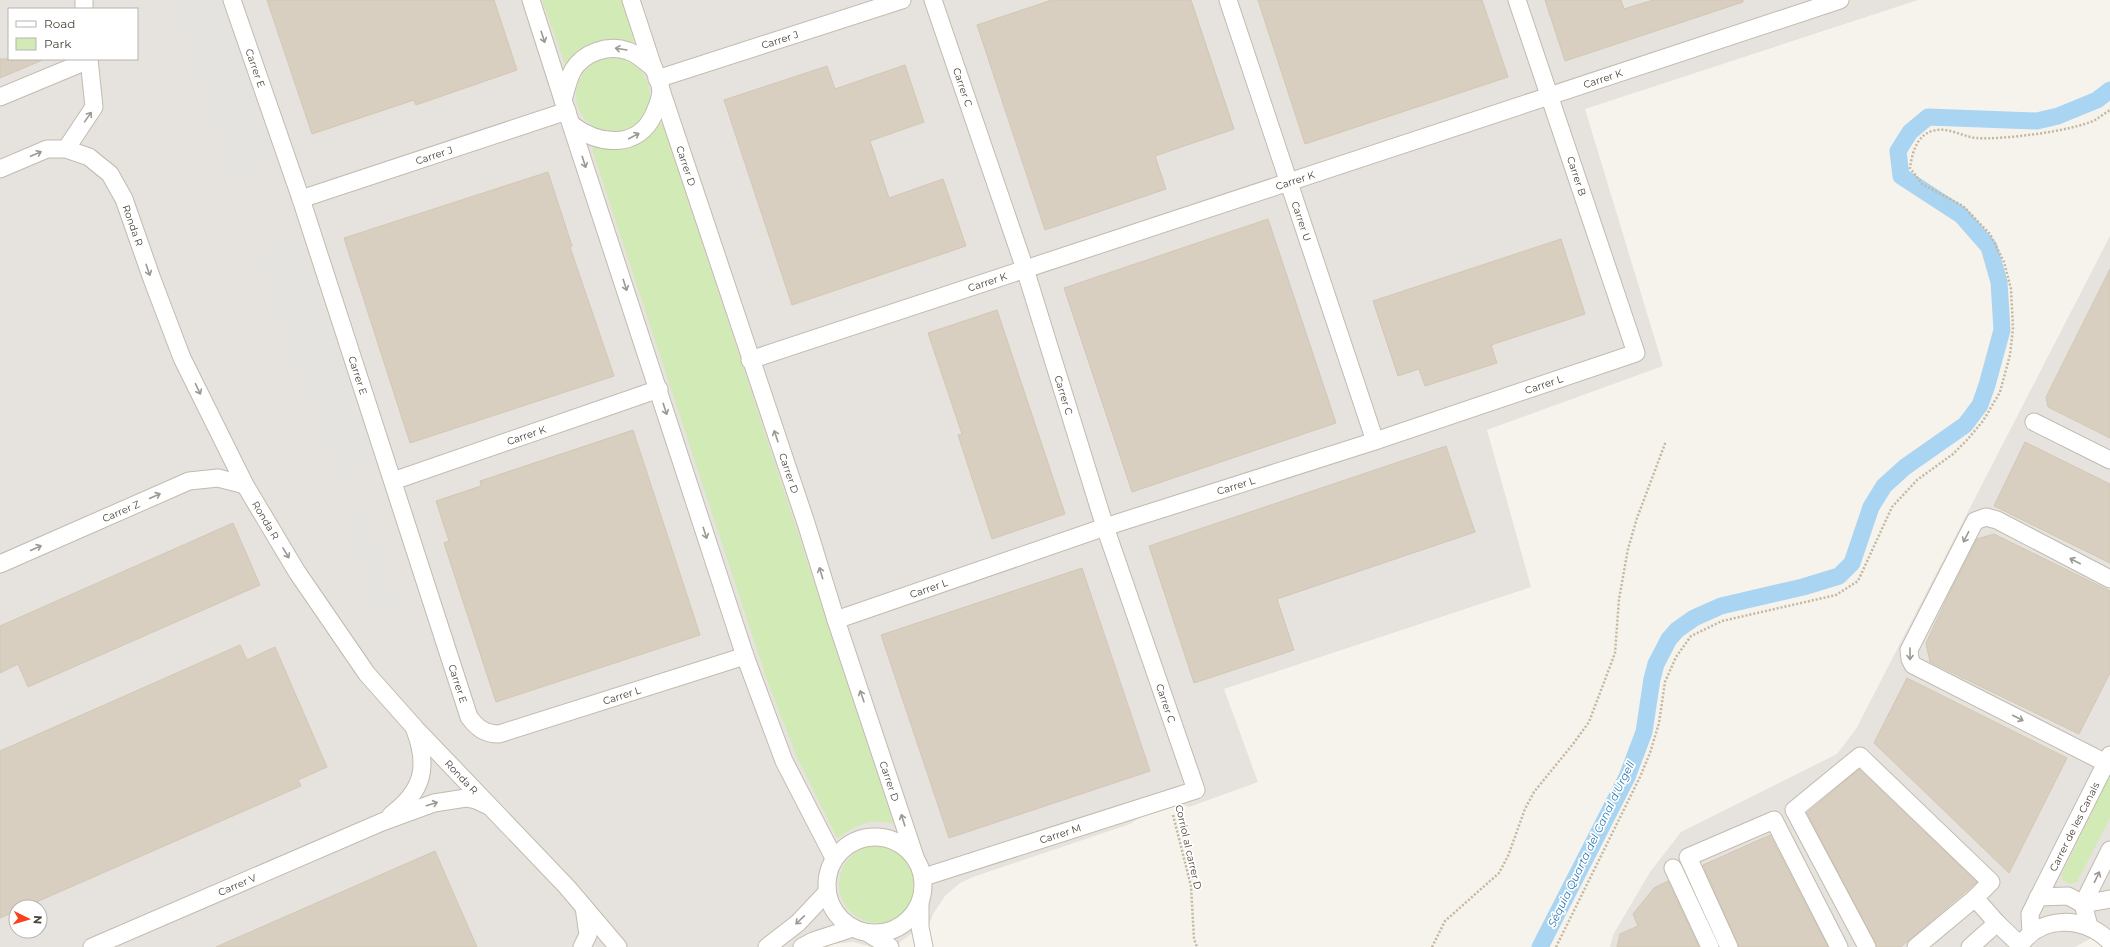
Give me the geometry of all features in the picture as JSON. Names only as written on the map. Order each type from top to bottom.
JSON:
[{"type":"street","name":"Carrer E","points":[[232,0],[301,199],[469,716],[475,726],[488,734],[499,734]]},
{"type":"street","points":[[531,0],[659,389],[744,656],[784,761],[834,858]]},
{"type":"street","name":"Carrer D","points":[[631,0],[750,360],[806,523],[836,620],[915,857]]},
{"type":"street","name":"Carrer J","points":[[657,80],[902,0]]},
{"type":"street","name":"Carrer C","points":[[933,0],[1024,270],[1105,527],[1196,790]]},
{"type":"street","name":"Carrer U","points":[[1228,0],[1375,441]]},
{"type":"street","name":"Carrer B","points":[[1517,0],[1636,353]]},
{"type":"street","name":"Carrer K","points":[[750,360],[1840,0]]},
{"type":"street","points":[[613,48],[628,51],[642,58],[657,80],[658,106],[652,120],[641,132],[627,139],[612,141],[585,134],[568,112],[574,69],[584,58],[598,51],[613,48]]},
{"type":"street","points":[[0,97],[87,60]]},
{"type":"street","points":[[66,149],[94,108],[89,60]]},
{"type":"street","name":"Carrer J","points":[[301,199],[568,112]]},
{"type":"street","name":"Ronda R","points":[[0,169],[48,150],[66,149],[89,156],[110,174],[124,199],[182,358],[245,485],[297,572],[367,674],[415,728],[493,808],[584,906],[618,947]]},
{"type":"street","name":"Carrer L","points":[[836,620],[1105,527],[1375,441],[1636,353]]},
{"type":"street","name":"Carrer K","points":[[393,481],[659,389]]},
{"type":"street","points":[[2034,422],[2110,460]]},
{"type":"street","name":"Carrer Z","points":[[0,564],[189,481],[218,478],[245,485]]},
{"type":"street","points":[[2108,759],[1913,665],[1910,659],[1909,650],[1975,521],[1986,517],[1997,520],[2110,579]]},
{"type":"street","name":"Carrer L","points":[[499,734],[744,656]]},
{"type":"street","name":"Carrer V","points":[[382,822],[404,805],[421,780],[422,747],[415,728]]},
{"type":"street","points":[[1867,947],[1794,810],[1860,756],[1991,882],[1975,898],[1916,947]]},
{"type":"street","name":"Carrer de les Canals","points":[[2023,942],[2030,914],[2108,759]]},
{"type":"street","name":"Carrer M","points":[[924,877],[1196,790]]},
{"type":"street","name":"Carrer V","points":[[92,947],[382,822],[434,803],[462,798],[476,800],[493,808]]},
{"type":"street","points":[[1729,947],[1688,857],[1774,820],[1839,947]]},
{"type":"street","points":[[890,947],[841,919],[832,906],[827,892],[829,869],[834,858],[845,847],[859,839],[874,836],[890,838],[904,845],[915,857],[924,877],[920,905],[920,927],[924,947]]},
{"type":"street","points":[[2089,926],[2083,904],[2110,850]]},
{"type":"street","points":[[1673,868],[1710,947]]},
{"type":"street","points":[[768,947],[798,923],[827,892]]},
{"type":"street","points":[[2038,897],[2068,896],[2083,904],[2110,899]]},
{"type":"street","points":[[1975,898],[1997,923],[2023,942],[2042,927],[2065,922],[2089,926],[2110,942]]},
{"type":"street","points":[[802,947],[813,941],[860,930],[883,933],[898,928],[911,918],[920,905]]},
{"type":"street","points":[[582,947],[588,935],[584,906]]},
{"type":"street","points":[[1970,947],[1997,923]]},
{"type":"path","points":[[1556,947],[1640,777],[1650,753],[1659,723],[1665,682],[1676,657],[1691,636],[1722,621],[1836,595],[1858,581],[1892,507],[1917,480],[1954,454],[1983,421],[2000,392],[2010,355],[2012,328],[2011,289],[2004,262],[1990,234],[1963,206],[1922,184],[1910,168],[1912,153],[1921,137],[1932,131],[1951,130],[1976,138],[2045,132],[2074,127],[2094,120],[2110,110]]},
{"type":"path","points":[[1432,947],[1445,921],[1499,873],[1508,856],[1524,810],[1534,792],[1589,722],[1615,653],[1619,599],[1628,549],[1637,518],[1666,441]]},
{"type":"path","name":"Corriol al carrer D","points":[[1169,798],[1191,886],[1194,939],[1197,947]]},
{"type":"shaded area","points":[[0,0],[1918,0],[1585,109],[1663,366],[1487,430],[1531,587],[1224,689],[1258,782],[1189,807],[1169,799],[1130,824],[973,877],[960,883],[945,896],[933,914],[931,920],[893,947],[872,947],[853,942],[832,944],[827,947],[0,947]]},
{"type":"shaded area","points":[[174,0],[219,0],[272,163],[234,177]]},
{"type":"shaded area","points":[[2110,236],[2110,928],[2075,947],[1610,947],[1613,935],[1650,872],[1681,832],[1837,754],[1856,729]]},
{"type":"shaded area","points":[[299,240],[376,463],[336,477],[258,254]]},
{"type":"shaded area","points":[[367,517],[398,609],[375,619],[363,596],[366,579],[350,523]]},
{"type":"green space","points":[[542,0],[622,0],[634,42],[565,64]]},
{"type":"green space","points":[[606,58],[620,58],[634,64],[644,74],[650,88],[650,102],[644,116],[634,126],[620,132],[606,132],[592,126],[582,116],[576,102],[576,88],[582,74],[592,64]]},
{"type":"green space","points":[[660,123],[663,125],[894,824],[885,822],[870,822],[858,826],[837,838],[797,757],[768,683],[592,148],[594,145]]},
{"type":"green space","points":[[2110,775],[2110,818],[2077,882],[2069,884],[2062,879],[2062,874]]},
{"type":"green space","points":[[878,845],[893,848],[905,857],[914,869],[917,884],[914,899],[905,911],[893,920],[878,923],[863,920],[851,911],[842,899],[839,884],[842,869],[851,857],[863,848]]},
{"type":"building","points":[[267,0],[494,0],[517,70],[416,105],[414,100],[312,134]]},
{"type":"building","points":[[1052,0],[1191,0],[1234,129],[1155,156],[1166,189],[1045,230],[977,25]]},
{"type":"building","points":[[1258,0],[1482,0],[1508,77],[1305,144]]},
{"type":"building","points":[[1545,0],[1621,0],[1624,9],[1653,0],[1743,0],[1743,2],[1565,61]]},
{"type":"building","points":[[0,59],[43,60],[0,78]]},
{"type":"building","points":[[905,65],[924,122],[870,141],[889,198],[943,179],[966,246],[792,305],[724,100],[827,66],[835,89]]},
{"type":"building","points":[[548,172],[572,246],[570,247],[614,376],[410,443],[344,238]]},
{"type":"building","points":[[1268,219],[1336,423],[1132,492],[1064,288]]},
{"type":"building","points":[[1561,239],[1585,314],[1491,345],[1497,363],[1425,386],[1419,369],[1398,376],[1373,301]]},
{"type":"building","points":[[2110,269],[2110,438],[2048,407],[2046,397]]},
{"type":"building","points":[[997,310],[1065,514],[992,539],[958,435],[962,434],[928,333]]},
{"type":"building","points":[[633,430],[700,635],[496,702],[444,543],[449,541],[436,501],[481,486],[480,481]]},
{"type":"building","points":[[2025,442],[2110,484],[2110,563],[1994,506]]},
{"type":"building","points":[[1446,446],[1475,532],[1277,599],[1294,650],[1194,683],[1149,546]]},
{"type":"building","points":[[233,523],[260,585],[28,687],[18,664],[0,673],[0,626]]},
{"type":"building","points":[[1994,534],[2110,591],[2110,673],[2079,734],[1930,662],[1926,643],[1949,594],[1977,539]]},
{"type":"building","points":[[1082,568],[1150,771],[949,838],[881,635]]},
{"type":"building","points":[[240,645],[247,660],[275,647],[327,767],[298,780],[301,786],[43,899],[8,899],[8,914],[0,918],[0,751]]},
{"type":"building","points":[[1907,678],[2067,758],[2009,873],[1874,743]]},
{"type":"building","points":[[1859,769],[1977,882],[1901,947],[1877,947],[1807,813]]},
{"type":"building","points":[[1770,835],[1828,947],[1739,947],[1703,865]]},
{"type":"building","points":[[435,851],[477,947],[216,947]]},
{"type":"building","points":[[1668,881],[1699,947],[1617,947],[1620,934],[1638,926],[1633,914],[1654,888]]},
{"type":"waterway","name":"Séquia Quarta del Canal d'Urgell","points":[[1540,947],[1627,777],[1644,732],[1652,679],[1656,664],[1669,639],[1677,630],[1694,618],[1721,606],[1803,587],[1839,576],[1852,563],[1871,507],[1884,486],[1905,467],[1965,425],[1980,405],[2002,330],[1999,282],[1989,247],[1961,215],[1901,176],[1898,151],[1910,132],[1928,117],[2037,121],[2058,116],[2097,100],[2110,90]]}]
